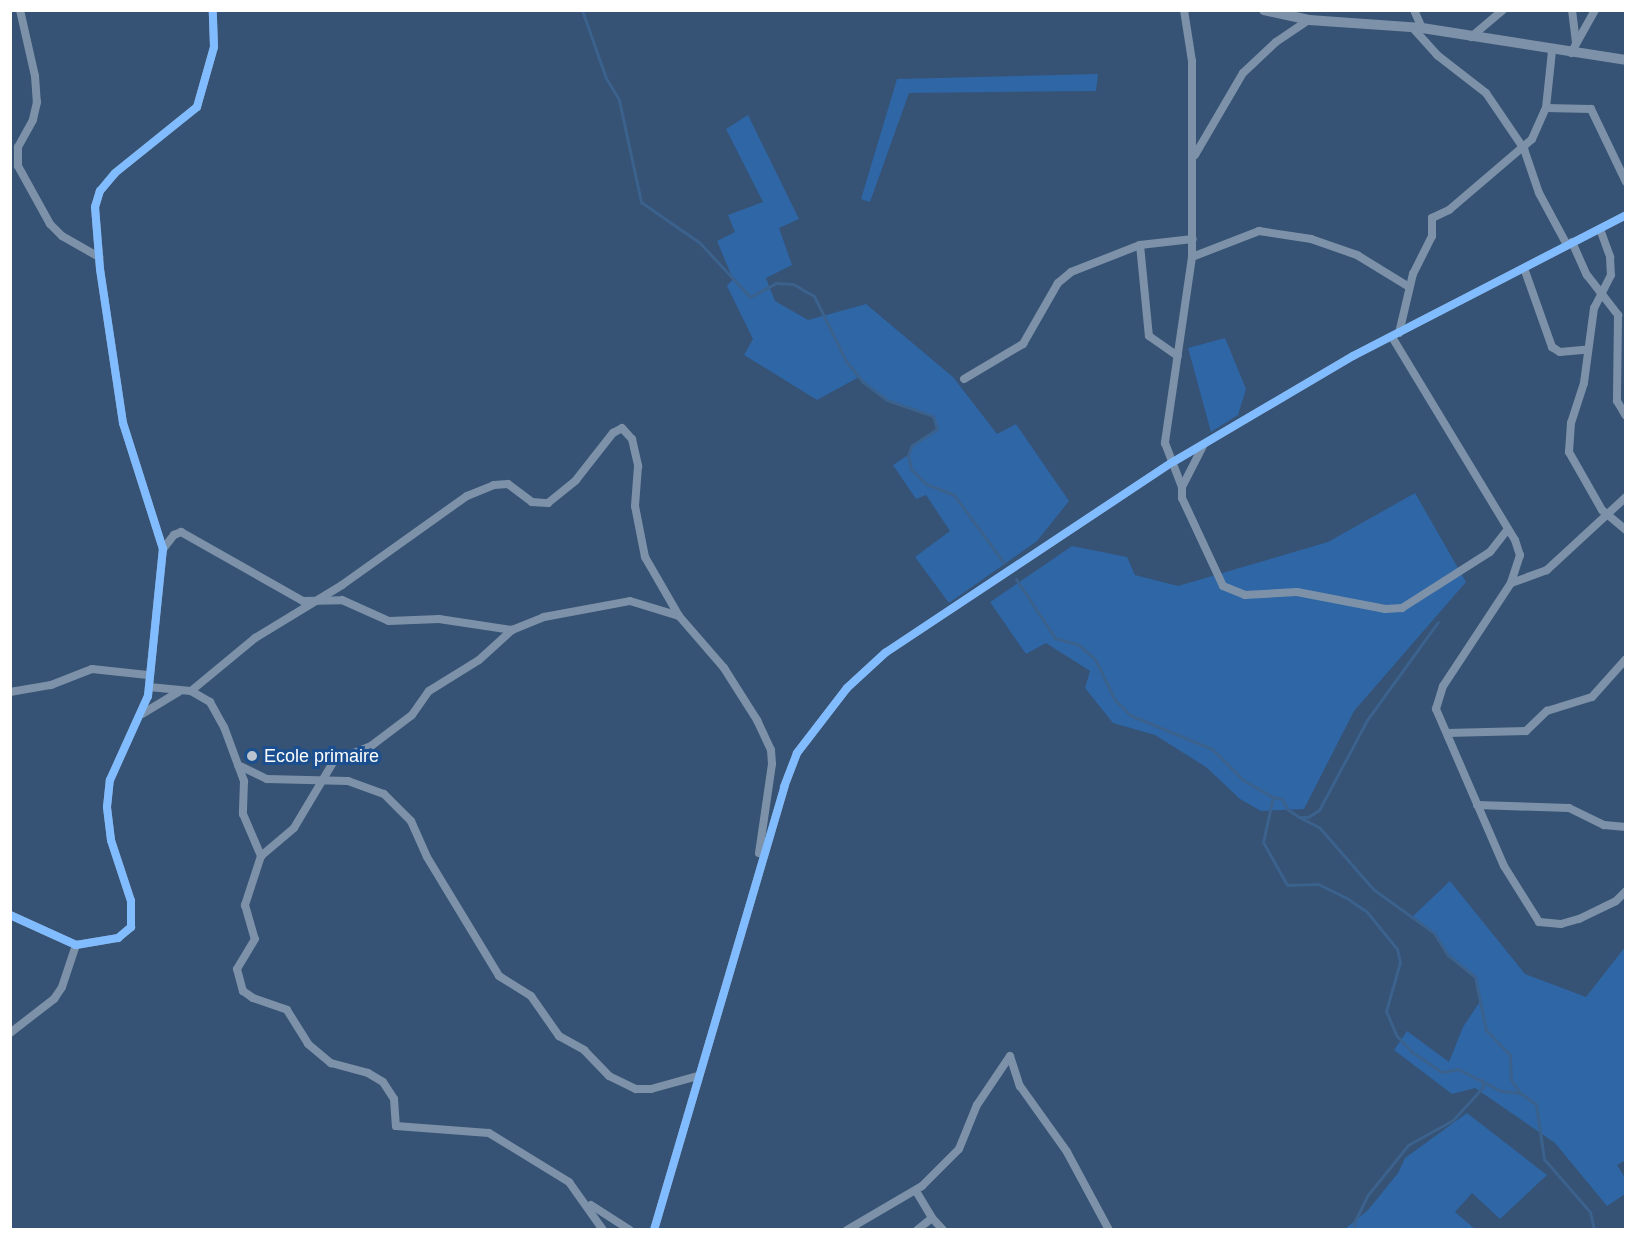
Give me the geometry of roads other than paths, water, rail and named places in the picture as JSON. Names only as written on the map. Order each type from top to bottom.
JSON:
[{"type":"street","points":[[20,10],[36,76],[37,102],[14,146],[18,166],[23,179],[50,224],[99,257]]},
{"type":"street","points":[[10,915],[76,945],[118,938],[128,934],[131,927],[130,901],[111,840],[107,807],[110,780],[142,714],[149,687],[148,675],[163,549],[123,423],[99,257],[95,207],[100,191],[149,142],[197,107],[214,47],[213,10]]},
{"type":"street","points":[[1184,10],[1192,61],[1193,156],[1190,212],[1193,239],[1165,442],[1182,487],[1182,498],[1222,584],[1230,591],[1245,595],[1298,592],[1385,609],[1402,608],[1490,552],[1508,529]]},
{"type":"street","points":[[1264,10],[1309,20],[1417,28],[1552,51],[1626,60]]},
{"type":"street","points":[[1414,10],[1417,28],[1437,55],[1482,88],[1524,149],[1539,193],[1584,271],[1618,315],[1617,401],[1626,416]]},
{"type":"street","points":[[1471,37],[1503,10]]},
{"type":"street","points":[[1572,10],[1576,42]]},
{"type":"street","points":[[1570,53],[1596,10]]},
{"type":"street","points":[[1193,156],[1243,73],[1270,47],[1309,20]]},
{"type":"street","points":[[1552,51],[1546,108],[1537,132],[1524,149],[1449,210],[1434,216],[1432,236],[1409,287],[1395,335],[1508,529],[1520,555],[1511,583],[1484,619],[1437,699],[1436,709],[1504,866],[1539,922],[1553,925],[1580,919],[1616,901],[1626,891]]},
{"type":"street","points":[[1546,108],[1591,109],[1626,182]]},
{"type":"street","points":[[654,1230],[758,870],[797,753],[847,688],[885,653],[1173,462],[1395,335],[1626,215]]},
{"type":"street","points":[[1600,229],[1612,266],[1610,281],[1595,303],[1586,350],[1584,383],[1571,423],[1569,452],[1606,514],[1626,530]]},
{"type":"street","points":[[1192,257],[1259,231],[1311,239],[1357,255],[1409,287]]},
{"type":"street","points":[[964,379],[1023,344],[1065,276],[1140,245],[1193,239]]},
{"type":"street","points":[[1140,245],[1149,336],[1178,356]]},
{"type":"street","points":[[1524,268],[1549,344],[1560,352],[1586,350]]},
{"type":"street","points":[[191,691],[255,638],[320,599],[481,490],[508,484],[540,506],[548,503],[560,495],[613,433],[622,428],[632,439],[638,466],[635,506],[643,548],[679,616],[724,668],[757,720],[771,750],[771,784],[758,870]]},
{"type":"street","points":[[1182,487],[1204,444]]},
{"type":"street","points":[[1511,583],[1547,570],[1626,497]]},
{"type":"street","points":[[163,549],[174,535],[181,532],[236,561],[266,583],[303,601],[342,600],[389,621],[439,619],[512,630]]},
{"type":"street","points":[[603,1230],[569,1182],[489,1133],[396,1126],[394,1099],[383,1082],[368,1073],[331,1063],[308,1044],[287,1010],[253,999],[243,991],[237,969],[255,939],[245,905],[261,856],[294,828],[324,782],[334,761],[371,746],[412,715],[429,691],[479,660],[512,630],[544,617],[630,601],[679,616]]},
{"type":"street","points":[[1447,733],[1526,731],[1546,711],[1592,697],[1626,660]]},
{"type":"street","points":[[10,692],[51,685],[92,669],[148,675]]},
{"type":"street","points":[[149,687],[201,694],[218,715],[245,786],[245,822],[261,856]]},
{"type":"street","points":[[142,714],[180,691]]},
{"type":"street","points":[[238,765],[267,779],[348,781],[374,788],[406,814],[427,857],[499,976],[531,996],[559,1036],[584,1050],[609,1076],[636,1089],[651,1089],[698,1076]]},
{"type":"street","points":[[1477,805],[1569,808],[1604,825],[1626,827]]},
{"type":"street","points":[[10,1033],[54,999],[62,987],[76,945]]},
{"type":"street","points":[[847,1230],[916,1191],[962,1146],[977,1105],[1010,1056],[1020,1086],[1067,1152],[1109,1230]]},
{"type":"street","points":[[916,1191],[932,1218],[943,1230]]},
{"type":"street","points":[[585,1202],[630,1230]]},
{"type":"street","points":[[917,1230],[932,1218]]},
{"type":"waterway","points":[[582,10],[606,78],[619,100],[641,202],[700,243],[750,297],[776,283],[793,284],[814,296],[846,361],[863,382],[887,400],[933,416],[937,429],[912,445],[908,455],[911,469],[926,484],[954,495],[1004,563]]},
{"type":"waterway","points":[[1016,579],[1055,638],[1079,645],[1095,659],[1115,700],[1130,715],[1212,749],[1243,780],[1273,797],[1263,842],[1287,885],[1318,884],[1345,897],[1367,912],[1397,949],[1400,962],[1386,1011],[1396,1035],[1412,1052],[1442,1072],[1458,1069],[1501,1091],[1520,1093],[1536,1104],[1544,1159],[1590,1212],[1594,1230]]},
{"type":"waterway","points":[[1273,797],[1282,799],[1287,809],[1299,817],[1308,817],[1319,810],[1367,720],[1438,622]]},
{"type":"waterway","points":[[1299,817],[1319,827],[1373,889],[1434,933],[1448,955],[1475,977],[1486,1030],[1510,1055],[1511,1080],[1520,1093]]},
{"type":"waterway","points":[[1355,1230],[1354,1223],[1367,1196],[1408,1145],[1453,1120],[1483,1087],[1482,1080]]},
{"type":"place","name":"Ecole primaire","points":[[252,756]]}]
